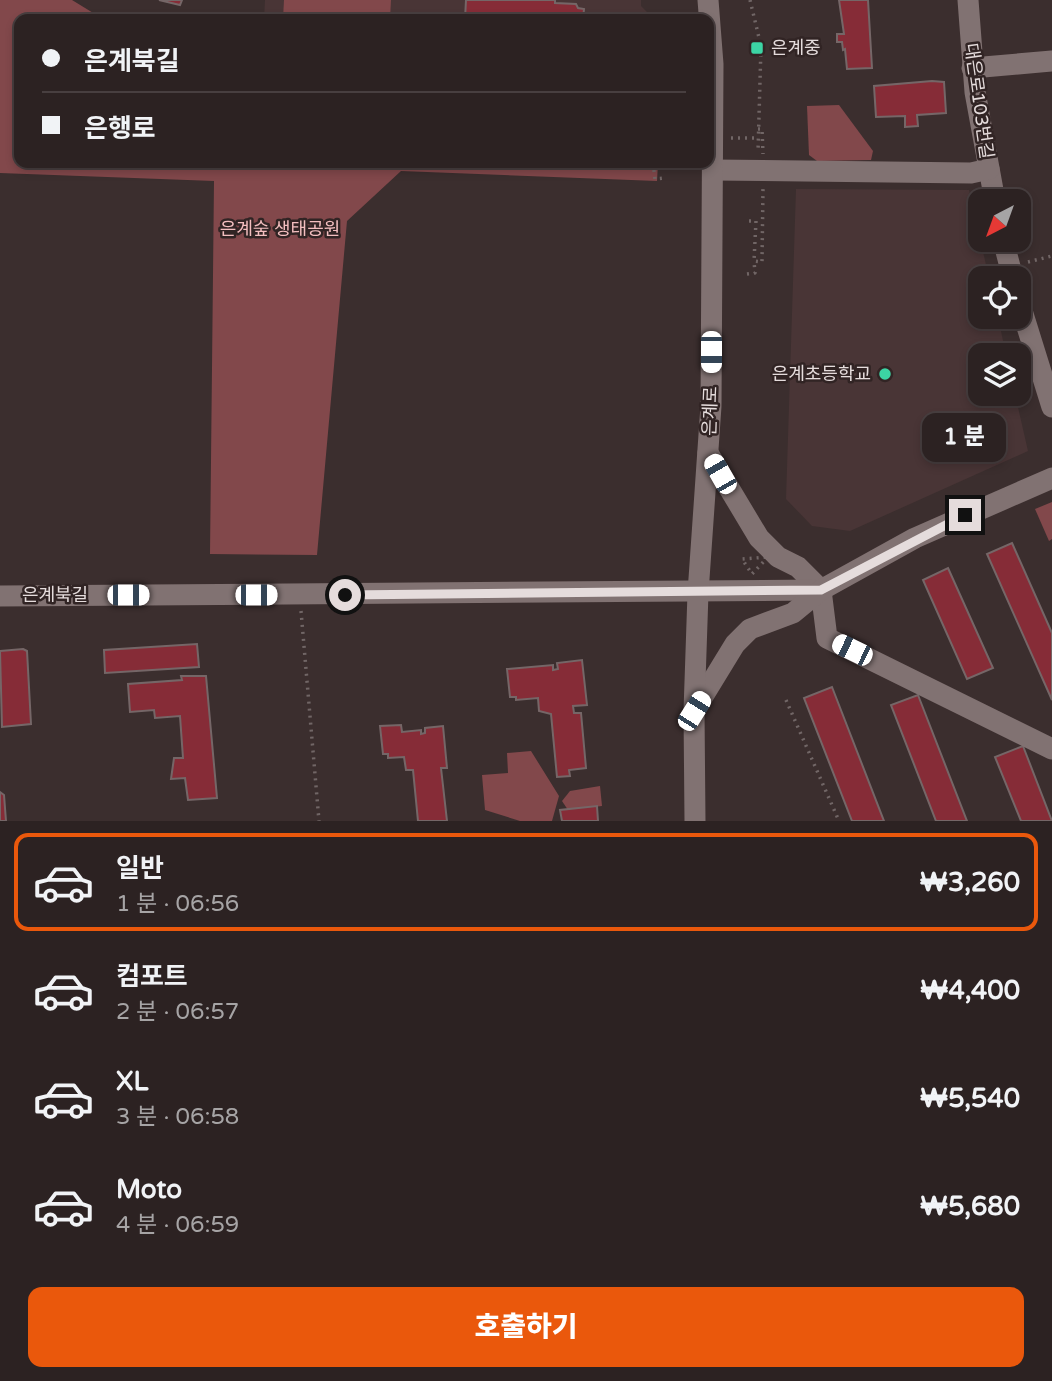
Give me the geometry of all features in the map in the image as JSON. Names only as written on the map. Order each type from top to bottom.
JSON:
[{"type":"street","name":"대은로103번길","points":[[968,0],[972,68],[993,189]]},
{"type":"street","points":[[972,68],[1052,61]]},
{"type":"street","points":[[713,170],[971,173],[989,169]]},
{"type":"street","name":"은계로","points":[[695,821],[694,711],[698,593],[708,453],[713,170]]},
{"type":"street","points":[[1028,329],[1052,407]]},
{"type":"street","points":[[708,453],[758,538],[778,557],[798,567],[821,590],[827,638],[1052,748]]},
{"type":"street","points":[[694,711],[735,644],[746,632],[761,623],[793,614],[821,590],[915,538],[1052,478]]},
{"type":"street","name":"은계북길","points":[[0,596],[698,593],[821,590]]},
{"type":"path","points":[[750,0],[761,46],[760,129],[761,161],[764,138],[760,129]]},
{"type":"path","points":[[722,138],[764,138]]},
{"type":"path","points":[[653,168],[654,179],[665,178]]},
{"type":"path","points":[[754,261],[762,262],[763,181]]},
{"type":"path","points":[[747,274],[755,273],[756,221],[749,221]]},
{"type":"path","points":[[1029,266],[1052,256]]},
{"type":"path","points":[[303,595],[300,618],[319,821]]},
{"type":"path","points":[[786,700],[839,821]]},
{"type":"shaded area","points":[[265,0],[641,0],[641,6],[649,14],[264,14]]},
{"type":"shaded area","name":"은계초등학교","points":[[796,189],[968,190],[968,252],[983,252],[986,266],[968,266],[968,329],[1001,329],[1003,343],[968,343],[968,406],[1018,406],[1028,451],[850,531],[812,526],[786,499]]},
{"type":"green space","name":"은계숲 생태공원","points":[[0,0],[72,0],[95,14],[14,14],[14,168],[658,168],[657,181],[401,171],[347,221],[317,555],[210,554],[214,181],[0,173]]},
{"type":"green space","points":[[284,0],[391,0],[390,14],[283,14]]},
{"type":"green space","points":[[839,105],[873,151],[871,160],[817,161],[809,155],[807,106]]},
{"type":"green space","points":[[1052,502],[1052,539],[1049,541],[1035,509]]},
{"type":"green space","points":[[531,751],[559,796],[552,821],[520,821],[485,810],[482,775],[508,773],[507,753]]},
{"type":"green space","points":[[600,786],[602,806],[568,810],[562,801],[570,791]]},
{"type":"building","points":[[159,0],[182,0],[180,5]]},
{"type":"building","points":[[466,0],[555,0],[555,3],[576,4],[578,8],[584,9],[584,14],[465,14]]},
{"type":"building","points":[[839,0],[868,0],[872,68],[847,69],[845,49],[843,50],[842,42],[837,42],[837,34],[844,34]]},
{"type":"building","points":[[944,82],[946,113],[917,115],[918,126],[905,127],[905,116],[876,117],[874,86]]},
{"type":"building","points":[[1012,543],[1052,633],[1052,700],[987,554]]},
{"type":"building","points":[[948,568],[993,668],[967,679],[923,580]]},
{"type":"building","points":[[197,644],[199,667],[105,673],[104,650]]},
{"type":"building","points":[[0,651],[27,651],[31,724],[2,727]]},
{"type":"building","points":[[582,660],[587,705],[573,706],[574,713],[581,713],[586,768],[569,770],[570,776],[557,777],[551,714],[539,711],[538,698],[516,700],[516,697],[510,697],[507,669],[553,665],[553,670],[558,669],[557,663]]},
{"type":"building","points":[[181,676],[206,676],[217,798],[188,800],[185,778],[171,779],[174,758],[183,758],[180,716],[155,718],[154,710],[130,712],[128,684],[182,680]]},
{"type":"building","points":[[832,687],[884,821],[852,821],[804,698]]},
{"type":"building","points":[[918,695],[967,821],[936,821],[891,705]]},
{"type":"building","points":[[401,725],[402,732],[421,730],[421,734],[425,733],[425,728],[443,726],[447,768],[441,768],[447,821],[418,821],[413,770],[406,770],[404,757],[388,758],[388,754],[383,754],[380,726]]},
{"type":"building","points":[[1023,746],[1052,821],[1021,821],[995,757]]},
{"type":"building","points":[[0,792],[4,795],[6,821],[0,821]]},
{"type":"building","points":[[597,806],[598,821],[562,821],[560,810]]},
{"type":"place","name":"은계중","points":[[757,48]]},
{"type":"place","name":"은계초등학교","points":[[885,374]]},
{"type":"route","points":[[345,595],[821,590],[915,538],[965,515]]}]
